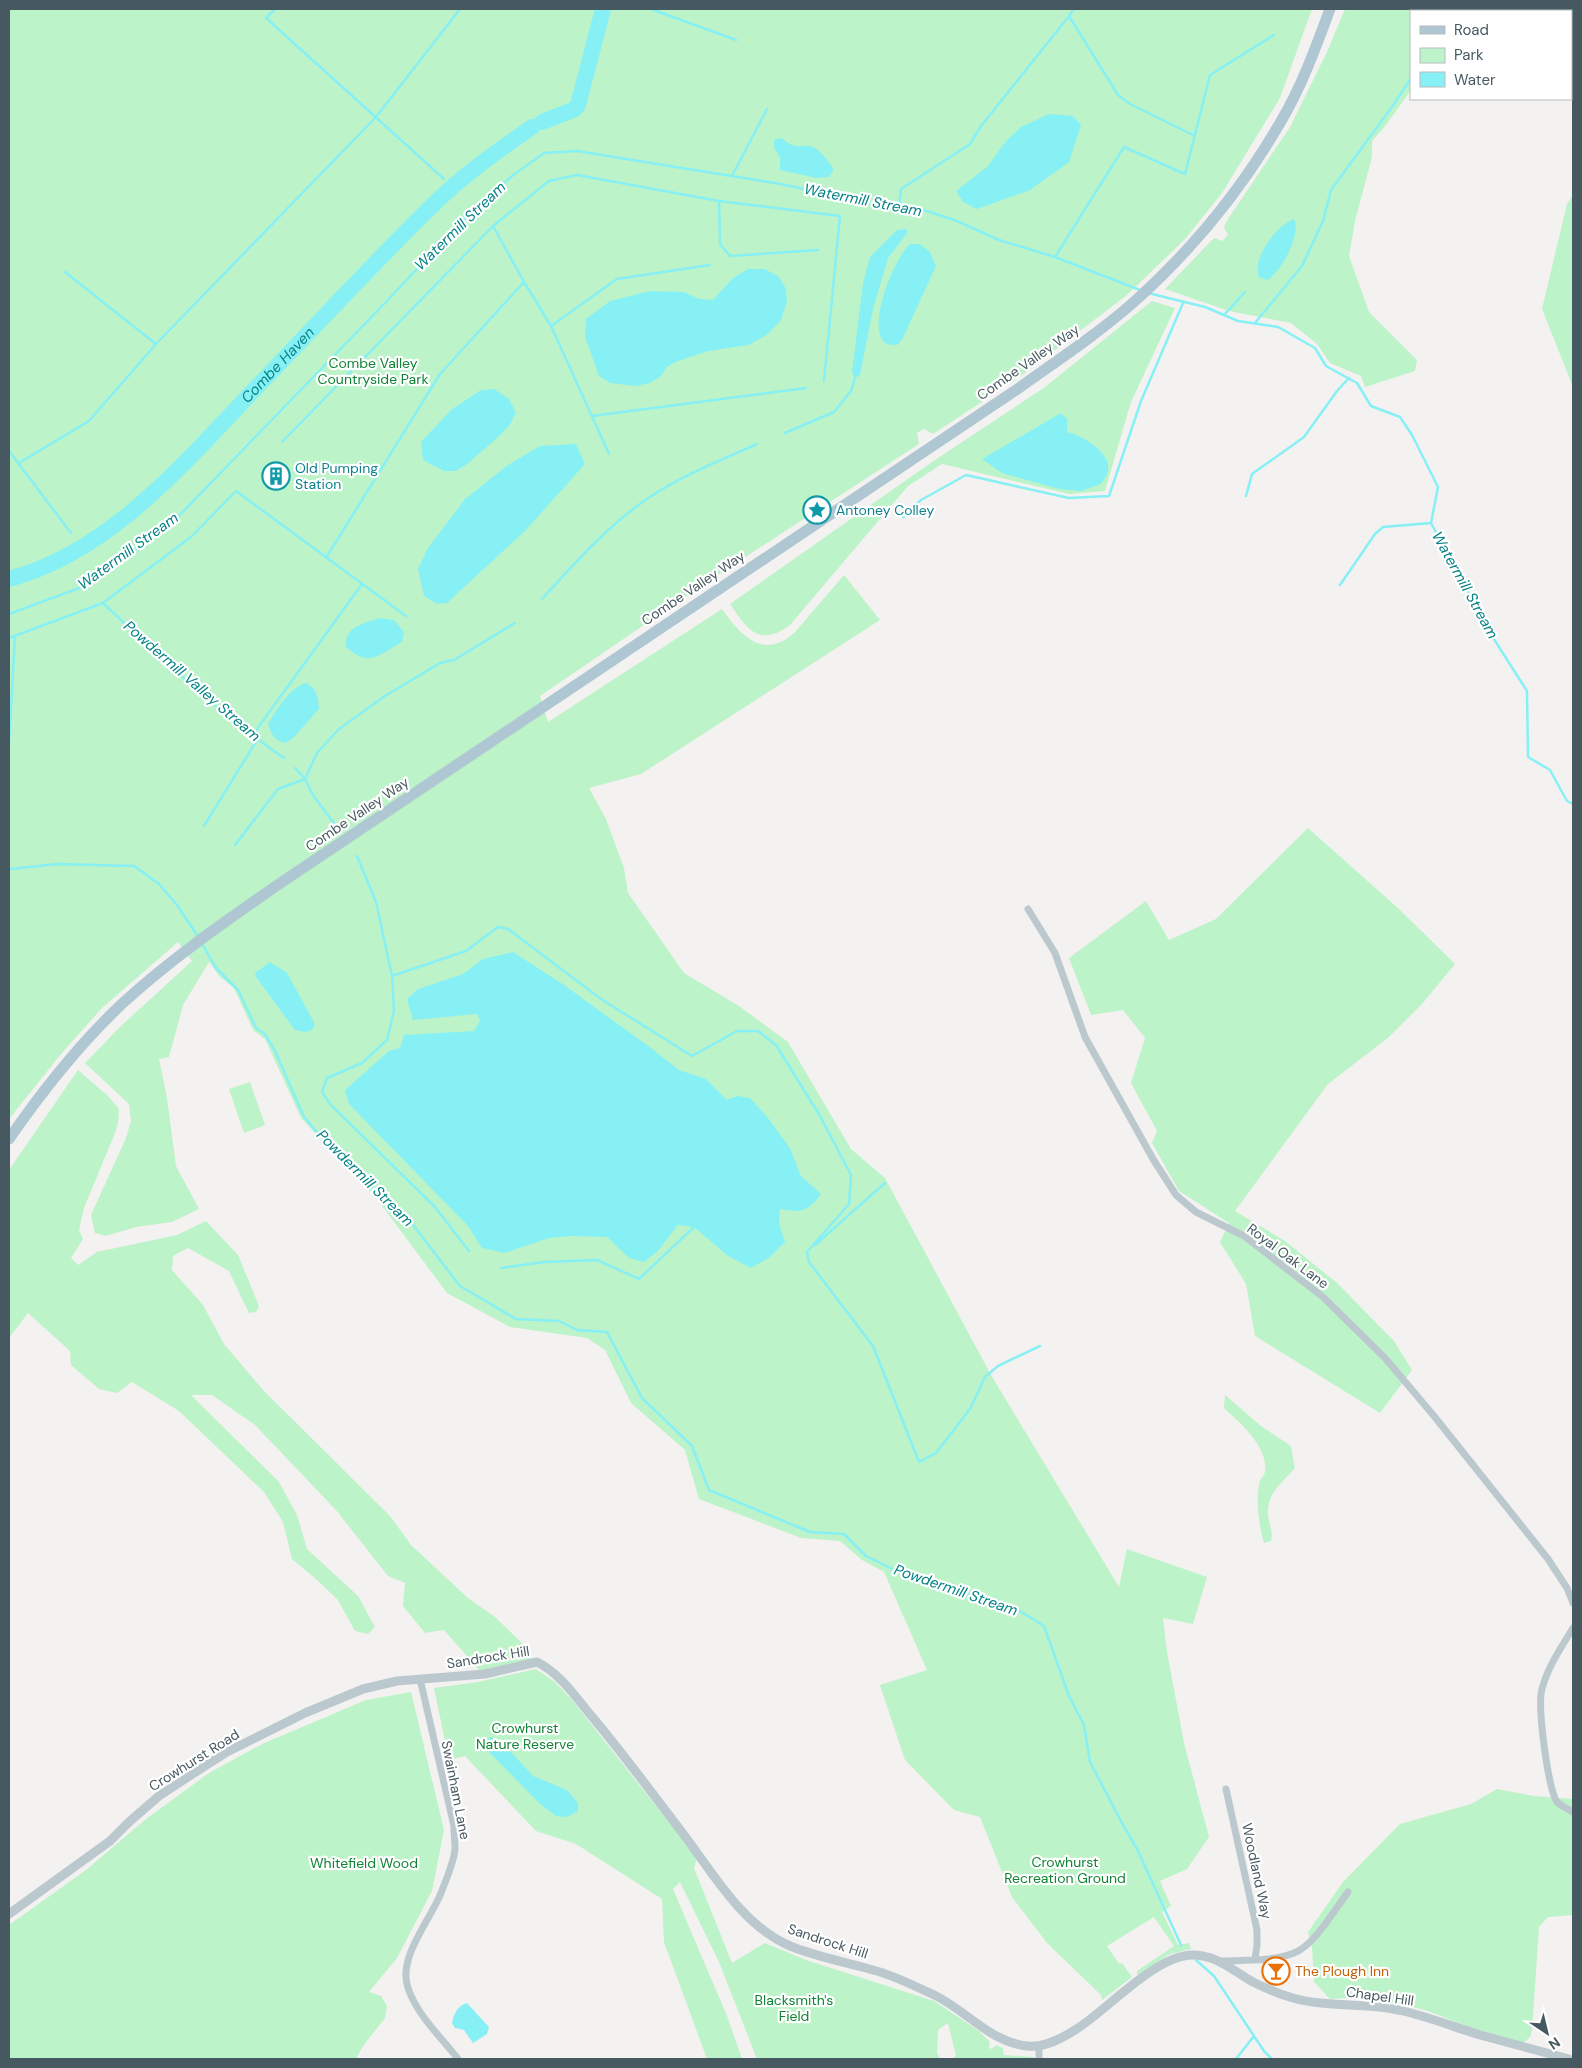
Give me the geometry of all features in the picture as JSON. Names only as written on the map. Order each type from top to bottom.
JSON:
[{"type":"main road","name":"Combe Valley Way","points":[[9,1139],[62,1068],[123,1003],[184,952],[219,926],[1019,388],[1081,344],[1134,302],[1195,242],[1232,197],[1280,122],[1316,47],[1330,9]]},
{"type":"street","name":"Royal Oak Lane","points":[[1028,909],[1055,953],[1085,1037],[1153,1159],[1176,1195],[1196,1212],[1244,1236],[1316,1292],[1385,1358],[1434,1416],[1548,1559],[1573,1603]]},
{"type":"street","points":[[1573,1628],[1551,1664],[1541,1691],[1540,1717],[1545,1754],[1555,1796],[1558,1803],[1573,1812]]},
{"type":"street","name":"Sandrock Hill","points":[[420,1679],[451,1678],[498,1672],[537,1662],[554,1673],[604,1732],[743,1911],[766,1933],[790,1946],[830,1959],[876,1970],[936,1995],[996,2036],[1015,2043],[1039,2046],[1055,2041],[1076,2029],[1138,1980],[1168,1963],[1188,1955],[1207,1956],[1220,1961]]},
{"type":"street","name":"Crowhurst Road","points":[[9,1914],[110,1841],[159,1796],[227,1752],[335,1699],[363,1689],[397,1681],[420,1679]]},
{"type":"street","name":"Swainham Lane","points":[[420,1679],[454,1826],[455,1850],[441,1894],[415,1942],[407,1966],[406,1985],[411,1997],[422,2013],[458,2059]]},
{"type":"street","name":"Woodland Way","points":[[1226,1789],[1257,1930],[1255,1959]]},
{"type":"street","points":[[1220,1961],[1275,1958],[1295,1953],[1304,1947],[1348,1892]]},
{"type":"street","name":"Chapel Hill","points":[[1220,1961],[1255,1983],[1277,1993],[1297,1999],[1320,2003],[1402,2010],[1569,2059]]},
{"type":"street","points":[[1039,2046],[1039,2059]]},
{"type":"green space","name":"Combe Valley Countryside Park","points":[[9,9],[1312,9],[1280,98],[1222,193],[1185,239],[1127,295],[1018,378],[933,434],[924,429],[917,433],[919,444],[713,578],[540,696],[548,722],[722,609],[737,628],[754,642],[763,645],[784,640],[795,632],[844,575],[880,620],[641,774],[589,788],[606,819],[624,868],[628,893],[684,973],[739,1006],[788,1042],[851,1149],[885,1178],[991,1375],[1119,1587],[1127,1549],[1207,1577],[1193,1624],[1163,1618],[1167,1652],[1184,1743],[1209,1837],[1187,1869],[1160,1881],[1171,1906],[1162,1912],[1178,1945],[1189,1943],[1191,1949],[1170,1954],[1137,1975],[1137,1971],[1174,1946],[1154,1917],[1107,1946],[1119,1964],[1122,1963],[1132,1977],[1102,2000],[1101,1995],[1047,1943],[1012,1897],[980,1817],[954,1810],[905,1760],[880,1685],[927,1670],[884,1572],[862,1560],[840,1541],[801,1538],[699,1499],[685,1450],[631,1403],[605,1350],[587,1338],[510,1327],[447,1293],[374,1195],[301,1118],[265,1039],[253,1030],[234,988],[220,977],[209,962],[183,1005],[169,1057],[159,1059],[167,1098],[176,1166],[199,1209],[172,1222],[136,1227],[106,1236],[95,1233],[91,1215],[126,1138],[131,1121],[129,1104],[85,1063],[121,1026],[192,961],[178,942],[102,1008],[61,1054],[9,1119]]},
{"type":"green space","points":[[1345,9],[1462,9],[1410,10],[1410,91],[1372,141],[1372,157],[1355,221],[1349,256],[1369,312],[1417,360],[1415,371],[1365,387],[1361,376],[1330,363],[1317,344],[1291,323],[1229,311],[1165,289],[1211,241],[1215,238],[1222,241],[1228,235],[1224,227],[1228,219],[1290,127],[1327,52]]},
{"type":"green space","points":[[1573,195],[1573,387],[1542,309],[1567,204]]},
{"type":"green space","points":[[1152,301],[1175,308],[1131,402],[1105,491],[1069,494],[942,464],[908,486],[790,625],[779,632],[762,635],[748,628],[742,621],[730,604],[932,462],[1045,387]]},
{"type":"green space","points":[[1308,828],[1400,910],[1455,964],[1422,1004],[1389,1037],[1328,1084],[1235,1211],[1285,1241],[1337,1283],[1394,1341],[1412,1370],[1380,1413],[1255,1336],[1246,1284],[1220,1242],[1229,1223],[1179,1191],[1152,1143],[1157,1131],[1131,1083],[1145,1038],[1123,1010],[1091,1015],[1069,958],[1146,901],[1169,940],[1216,919]]},
{"type":"green space","points":[[78,1070],[107,1095],[119,1109],[115,1133],[84,1208],[79,1230],[83,1239],[71,1258],[78,1265],[97,1252],[177,1235],[206,1221],[238,1255],[259,1306],[256,1312],[249,1313],[229,1271],[188,1248],[173,1256],[172,1270],[203,1305],[224,1344],[263,1390],[390,1516],[411,1545],[468,1598],[495,1617],[523,1644],[531,1659],[480,1671],[444,1630],[425,1633],[403,1606],[405,1583],[388,1576],[336,1510],[255,1425],[212,1395],[191,1395],[279,1482],[297,1515],[307,1549],[358,1596],[375,1627],[368,1634],[355,1631],[338,1600],[292,1559],[283,1522],[264,1492],[179,1411],[132,1382],[117,1393],[99,1389],[71,1365],[70,1351],[28,1313],[9,1338],[9,1170]]},
{"type":"green space","points":[[250,1082],[265,1125],[244,1133],[229,1089]]},
{"type":"green space","points":[[1225,1395],[1261,1426],[1291,1446],[1295,1468],[1274,1492],[1269,1503],[1268,1514],[1272,1533],[1271,1541],[1264,1543],[1258,1512],[1258,1495],[1260,1481],[1265,1471],[1265,1462],[1258,1444],[1252,1436],[1224,1408]]},
{"type":"green space","points":[[536,1669],[555,1682],[572,1700],[697,1858],[694,1868],[732,1963],[765,1943],[806,1960],[934,2001],[979,2031],[990,2042],[989,2048],[992,2049],[996,2045],[1003,2048],[1004,2055],[1034,2057],[1034,2059],[954,2059],[956,2056],[948,2023],[938,2030],[937,2052],[940,2059],[757,2059],[719,1962],[680,1882],[673,1889],[727,2016],[742,2059],[707,2059],[664,1942],[662,1899],[576,1844],[536,1831],[465,1756],[449,1760],[434,1688],[478,1682]]},
{"type":"green space","name":"Whitefield Wood","points":[[411,1692],[444,1830],[432,1891],[397,1958],[369,1992],[381,1996],[387,2006],[385,2018],[363,2046],[356,2059],[9,2059],[9,1925],[86,1870],[146,1819],[209,1773],[262,1744],[366,1700]]},
{"type":"green space","points":[[1497,1789],[1534,1796],[1573,1799],[1573,1915],[1548,1917],[1539,1927],[1530,2037],[1523,2043],[1479,2031],[1428,2011],[1372,1997],[1330,1999],[1314,1982],[1312,1947],[1308,1932],[1343,1882],[1400,1824],[1471,1804]]},
{"type":"water","points":[[1049,114],[1073,116],[1081,125],[1069,162],[1030,190],[977,209],[963,202],[956,191],[988,166],[1006,141],[1021,127]]},
{"type":"water","points":[[782,138],[791,145],[811,146],[818,150],[834,169],[829,177],[817,178],[780,170],[780,157],[774,148],[774,140]]},
{"type":"water","points":[[1294,219],[1296,226],[1293,243],[1284,261],[1273,276],[1267,280],[1259,277],[1259,261],[1267,243],[1280,228]]},
{"type":"water","points":[[906,229],[908,232],[888,258],[873,309],[860,375],[855,378],[852,372],[863,283],[870,257],[897,230]]},
{"type":"water","points":[[910,244],[920,244],[930,252],[936,266],[902,340],[897,345],[889,344],[883,341],[879,332],[881,305],[897,262]]},
{"type":"water","points":[[748,269],[765,269],[779,277],[786,289],[787,301],[781,320],[768,334],[749,345],[708,351],[675,362],[667,367],[661,376],[650,383],[635,386],[610,383],[599,376],[585,337],[586,319],[610,301],[650,291],[684,292],[699,299],[713,300],[733,278]]},
{"type":"water","points":[[494,389],[509,399],[516,413],[509,426],[497,438],[456,471],[444,471],[423,460],[421,442],[451,410],[481,390]]},
{"type":"water","points":[[1061,413],[1067,419],[1067,432],[1088,441],[1106,459],[1107,474],[1101,484],[1081,491],[1059,489],[1002,473],[982,459]]},
{"type":"water","points":[[576,444],[585,464],[525,531],[447,603],[437,604],[424,596],[418,569],[428,548],[465,499],[508,465],[540,446]]},
{"type":"water","points":[[380,618],[394,620],[404,632],[402,642],[380,655],[368,658],[361,657],[346,647],[346,640],[352,630],[362,624]]},
{"type":"water","points":[[305,683],[314,690],[319,709],[295,736],[286,743],[279,741],[272,734],[268,724],[288,695]]},
{"type":"water","points":[[513,952],[564,985],[679,1070],[706,1079],[727,1100],[737,1096],[750,1098],[768,1118],[790,1148],[801,1176],[821,1194],[804,1210],[780,1209],[779,1223],[785,1242],[770,1257],[751,1268],[728,1256],[694,1227],[678,1225],[657,1252],[644,1262],[629,1258],[607,1237],[572,1236],[549,1238],[504,1253],[482,1248],[468,1226],[349,1104],[345,1090],[389,1051],[400,1048],[404,1035],[474,1031],[480,1021],[477,1014],[413,1020],[407,999],[418,989],[463,974],[483,959]]},
{"type":"water","points":[[270,962],[287,973],[315,1024],[312,1030],[306,1032],[295,1030],[256,977],[255,973]]},
{"type":"water","points":[[491,1737],[512,1753],[533,1776],[567,1790],[578,1803],[578,1811],[567,1817],[556,1816],[540,1804],[485,1748],[485,1741]]},
{"type":"water","points":[[467,2003],[489,2027],[487,2034],[473,2043],[464,2030],[455,2028],[452,2023],[456,2011]]},
{"type":"waterway","points":[[275,9],[266,18],[444,179]]},
{"type":"waterway","points":[[19,463],[89,421],[156,344],[376,117],[460,9]]},
{"type":"waterway","name":"Combe Haven","points":[[542,122],[575,109],[578,105],[603,9]]},
{"type":"waterway","points":[[651,9],[736,40]]},
{"type":"waterway","points":[[1069,16],[1074,9]]},
{"type":"waterway","points":[[899,206],[901,189],[970,144],[981,126],[1069,16],[1118,95],[1130,104],[1195,136]]},
{"type":"waterway","points":[[1055,257],[1124,147],[1185,174],[1210,75],[1274,35]]},
{"type":"waterway","points":[[1255,323],[1302,266],[1323,221],[1331,190],[1410,80]]},
{"type":"waterway","points":[[732,176],[767,109]]},
{"type":"waterway","name":"Combe Haven","points":[[9,579],[45,566],[80,549],[112,527],[143,502],[200,447],[367,271],[437,201],[471,171],[532,127]]},
{"type":"waterway","name":"Watermill Stream","points":[[9,614],[82,587],[172,523],[460,223],[512,176],[544,153],[577,151],[781,184],[876,205],[918,208],[957,221],[999,240],[1055,257],[1140,290]]},
{"type":"waterway","points":[[282,442],[493,226],[549,181],[577,175],[719,201],[840,216],[824,381]]},
{"type":"waterway","points":[[719,201],[720,244],[730,256],[818,250]]},
{"type":"waterway","points":[[493,226],[551,326],[609,454]]},
{"type":"waterway","points":[[551,326],[617,279],[710,265]]},
{"type":"waterway","points":[[65,272],[156,344]]},
{"type":"waterway","points":[[326,558],[440,374],[524,282]]},
{"type":"waterway","points":[[1224,315],[1245,292]]},
{"type":"waterway","name":"Watermill Stream","points":[[1148,293],[1205,307],[1238,321],[1278,327],[1315,348],[1326,366],[1357,383],[1371,406],[1400,417],[1412,435],[1438,487],[1431,523],[1490,633],[1527,691],[1528,757],[1550,770],[1567,801],[1573,804]]},
{"type":"waterway","points":[[903,517],[921,500],[966,475],[1069,498],[1109,496],[1141,401],[1183,303]]},
{"type":"waterway","points":[[785,433],[834,412],[851,391],[855,378]]},
{"type":"waterway","points":[[1246,496],[1252,474],[1304,437],[1337,391],[1349,378]]},
{"type":"waterway","points":[[592,416],[806,388]]},
{"type":"waterway","points":[[542,599],[620,519],[650,497],[702,468],[757,444]]},
{"type":"waterway","points":[[9,451],[71,533]]},
{"type":"waterway","points":[[9,638],[103,603],[191,537],[236,491],[406,616]]},
{"type":"waterway","points":[[1340,585],[1375,534],[1383,527],[1431,523]]},
{"type":"waterway","name":"Combe Haven","points":[[78,543],[82,548]]},
{"type":"waterway","points":[[252,736],[362,584]]},
{"type":"waterway","name":"Powdermill Valley Stream","points":[[103,603],[213,703],[284,758]]},
{"type":"waterway","points":[[235,845],[278,789],[305,779],[317,753],[339,729],[385,696],[440,663],[454,660],[515,623]]},
{"type":"waterway","points":[[9,744],[15,636]]},
{"type":"waterway","points":[[204,826],[257,740]]},
{"type":"waterway","name":"Powdermill Valley Stream","points":[[295,768],[305,779],[313,795],[335,825]]},
{"type":"waterway","points":[[357,856],[376,902],[392,976],[394,1011],[387,1040],[362,1063],[327,1078],[322,1092],[331,1105],[435,1207],[469,1251]]},
{"type":"waterway","name":"Powdermill Stream","points":[[9,868],[57,864],[134,866],[159,884],[177,905],[199,938]]},
{"type":"waterway","points":[[392,976],[466,951],[498,927],[508,929],[601,999],[692,1056],[737,1031],[758,1031],[776,1045],[820,1116],[851,1175],[849,1204],[807,1252],[809,1262],[873,1346],[919,1462],[936,1453],[970,1409],[985,1377],[998,1366],[1040,1346]]},
{"type":"waterway","name":"Powdermill Stream","points":[[201,942],[216,968],[238,990],[256,1028],[265,1034],[275,1051],[304,1117],[315,1130],[347,1157],[366,1181],[387,1202],[407,1217],[460,1286],[516,1319],[559,1321],[577,1330],[607,1332],[642,1398],[692,1446],[709,1490],[810,1532],[844,1534],[866,1556],[909,1577],[1015,1608],[1044,1626],[1069,1696],[1084,1725],[1090,1762],[1137,1849],[1181,1945]]},
{"type":"waterway","points":[[815,1245],[885,1183]]},
{"type":"waterway","points":[[501,1268],[544,1262],[597,1260],[639,1279],[694,1227]]},
{"type":"waterway","name":"Powdermill Stream","points":[[1196,1960],[1214,1976],[1264,2051],[1272,2059]]},
{"type":"waterway","points":[[1236,2059],[1254,2036]]},
{"type":"place","name":"Old Pumping Station","points":[[276,476]]},
{"type":"place","name":"Antoney Colley","points":[[817,510]]},
{"type":"place","name":"The Plough Inn","points":[[1276,1971]]},
{"type":"park label","name":"Crowhurst Nature Reserve","points":[[525,1736]]},
{"type":"park label","name":"Crowhurst Recreation Ground","points":[[1065,1870]]},
{"type":"park label","name":"Blacksmith's Field","points":[[794,2008]]}]
